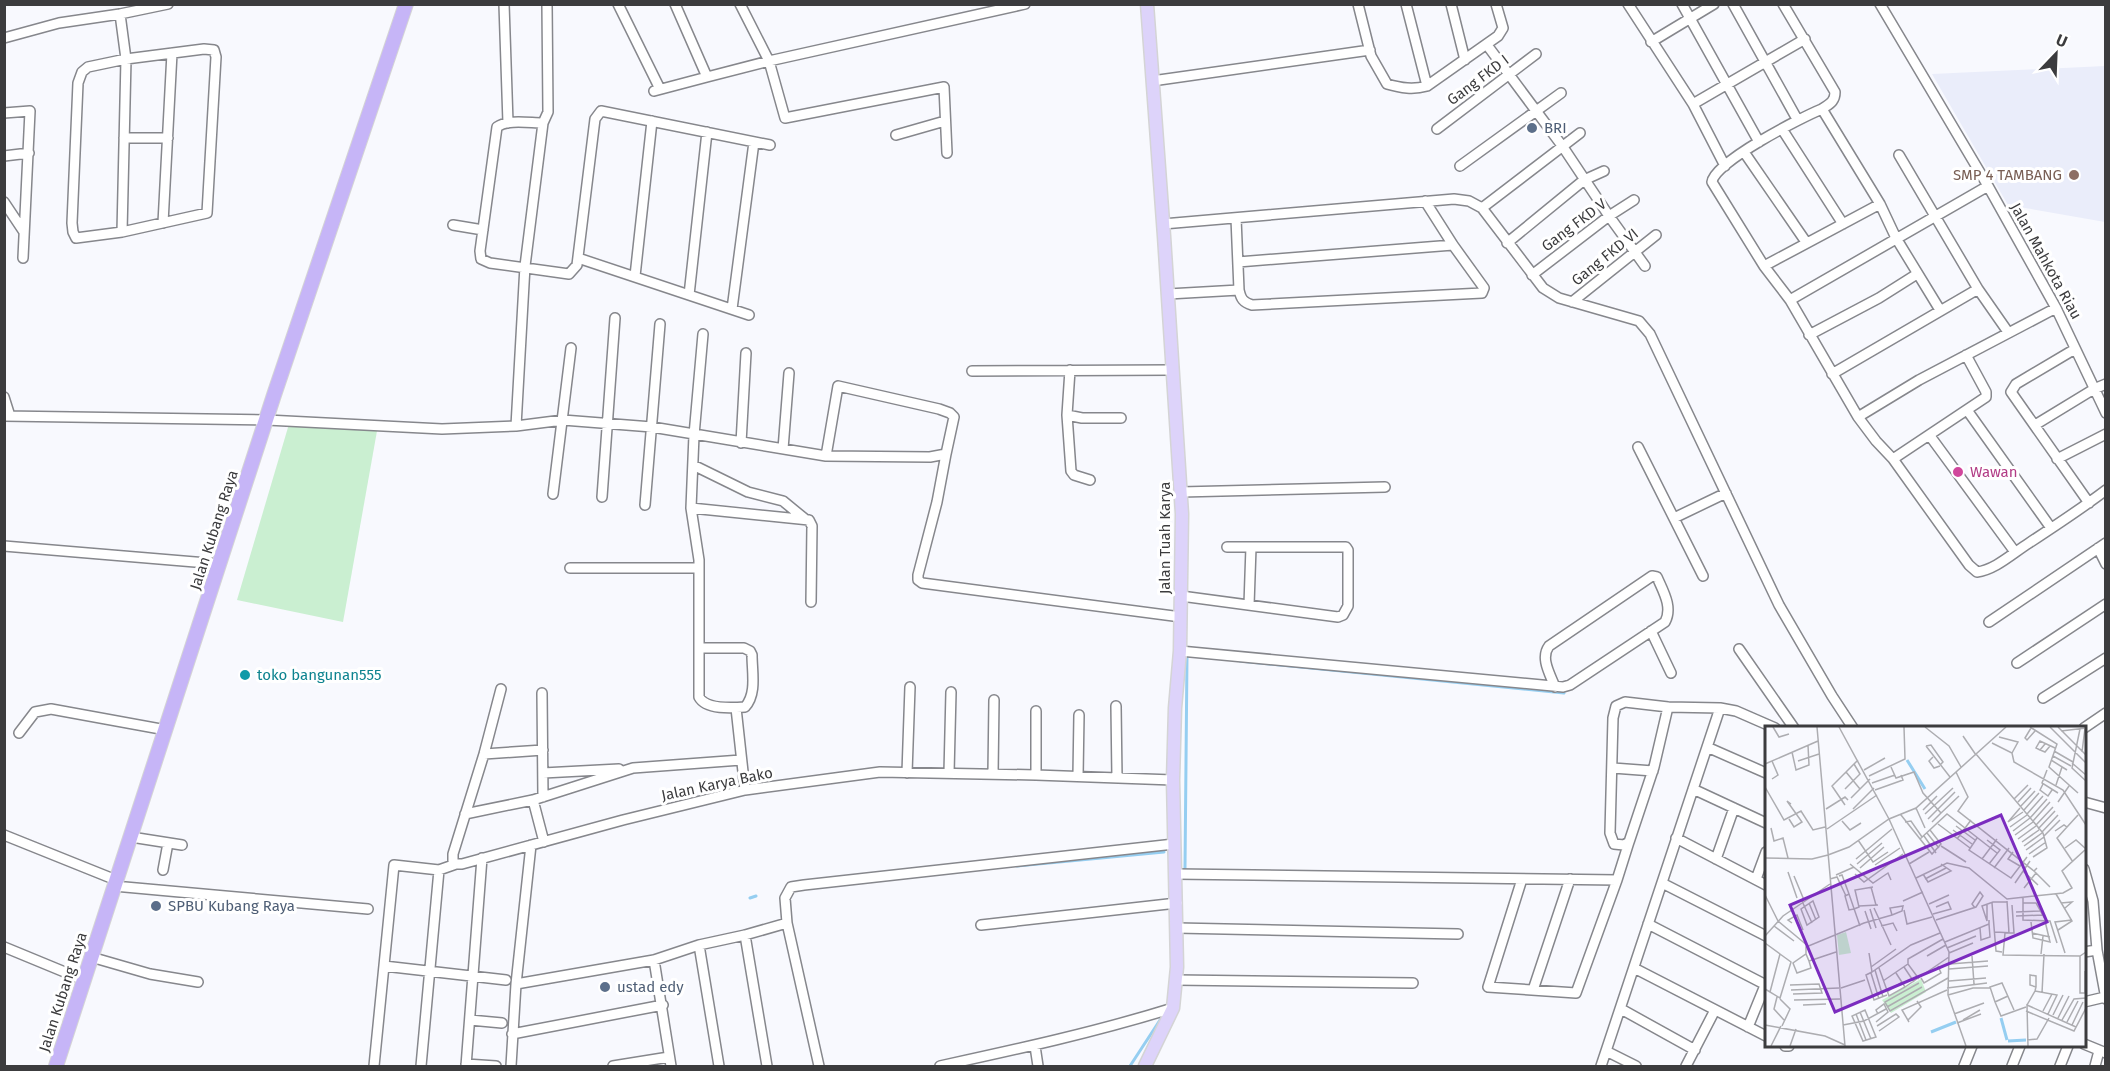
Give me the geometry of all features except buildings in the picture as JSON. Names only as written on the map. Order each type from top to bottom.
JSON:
[{"type":"highway","name":"Jalan Kubang Raya","points":[[56,1066],[219,564],[406,4]]},
{"type":"main road","name":"Jalan Tuah Karya","points":[[1145,1066],[1173,1008],[1176,980],[1177,903],[1173,780],[1181,617],[1181,492],[1146,4]]},
{"type":"street","points":[[4,38],[59,23],[168,4]]},
{"type":"street","points":[[504,4],[508,123]]},
{"type":"street","points":[[516,426],[525,266],[543,123],[548,112],[547,4]]},
{"type":"street","points":[[618,4],[657,90],[769,61],[1025,4]]},
{"type":"street","points":[[675,4],[707,77]]},
{"type":"street","points":[[740,4],[769,61],[785,118],[944,87],[947,153]]},
{"type":"street","points":[[1358,4],[1370,50],[1387,84],[1419,89],[1427,86],[1498,36],[1503,28],[1496,4]]},
{"type":"street","points":[[1406,4],[1427,86]]},
{"type":"street","points":[[1451,4],[1465,60]]},
{"type":"street","points":[[1628,4],[1693,104],[1725,166]]},
{"type":"street","points":[[1682,4],[1759,142]]},
{"type":"street","points":[[1651,42],[1714,4]]},
{"type":"street","points":[[1733,4],[1797,119]]},
{"type":"street","points":[[1783,4],[1835,92],[1835,98],[1832,103],[1822,109],[1797,119],[1744,152],[1716,172],[1712,182],[1764,266],[1790,300],[1858,417],[1893,459],[1969,565],[1977,572],[1985,571],[2015,552],[2106,490]]},
{"type":"street","name":"Jalan Mahkota Riau","points":[[1880,4],[1988,186],[2056,308],[2106,412]]},
{"type":"street","points":[[120,14],[126,58],[122,232]]},
{"type":"street","points":[[1693,104],[1805,39]]},
{"type":"street","points":[[1488,45],[1563,147],[1645,266]]},
{"type":"street","points":[[204,49],[214,50],[216,57],[207,213],[122,232],[76,238],[72,223],[78,83],[82,72],[88,67],[126,58],[172,53],[204,49]]},
{"type":"street","points":[[1152,81],[1370,50]]},
{"type":"street","points":[[163,223],[172,53]]},
{"type":"street","name":"Gang FKD I","points":[[1437,129],[1536,54]]},
{"type":"street","points":[[1460,166],[1561,93]]},
{"type":"street","points":[[1822,109],[1880,204],[1896,238],[1940,310]]},
{"type":"street","points":[[4,113],[30,111],[23,258]]},
{"type":"street","points":[[543,123],[508,123],[496,127],[480,250],[481,259],[490,263],[525,266],[569,274],[577,265],[597,114],[601,111],[770,145]]},
{"type":"street","points":[[635,276],[652,121]]},
{"type":"street","points":[[896,135],[945,121]]},
{"type":"street","points":[[1782,129],[1843,224]]},
{"type":"street","points":[[689,295],[706,132]]},
{"type":"street","points":[[1482,208],[1580,133]]},
{"type":"street","points":[[124,138],[168,138]]},
{"type":"street","points":[[732,309],[754,142]]},
{"type":"street","points":[[1744,152],[1806,242]]},
{"type":"street","points":[[4,156],[29,153]]},
{"type":"street","points":[[1899,155],[1937,216],[1978,290],[2008,332]]},
{"type":"street","points":[[1508,243],[1584,180],[1604,171]]},
{"type":"street","points":[[1790,300],[1988,186]]},
{"type":"street","points":[[1163,224],[1425,201],[1454,199],[1469,201],[1482,208],[1543,288],[1559,298],[1638,321],[1650,334],[1779,605],[1852,726]]},
{"type":"street","name":"Gang FKD V","points":[[1532,275],[1609,216],[1634,200]]},
{"type":"street","points":[[1236,218],[1239,290],[1245,303],[1252,305],[1482,293],[1484,288],[1425,201]]},
{"type":"street","points":[[4,202],[24,232]]},
{"type":"street","points":[[1764,266],[1880,204]]},
{"type":"street","points":[[453,225],[483,230]]},
{"type":"street","name":"Gang FKD VI","points":[[1572,302],[1656,235]]},
{"type":"street","points":[[1238,262],[1453,245]]},
{"type":"street","points":[[578,258],[749,315]]},
{"type":"street","points":[[1809,335],[1879,298],[1917,274]]},
{"type":"street","points":[[1168,294],[1239,290]]},
{"type":"street","points":[[1832,374],[1978,290]]},
{"type":"street","points":[[1858,417],[1919,380],[2056,308]]},
{"type":"street","points":[[602,497],[615,318]]},
{"type":"street","points":[[645,505],[660,324]]},
{"type":"street","points":[[699,648],[744,648],[750,651],[752,655],[752,693],[745,707],[710,706],[701,701],[699,697],[699,648],[699,568],[691,508],[694,435],[704,334]]},
{"type":"street","points":[[553,494],[571,348]]},
{"type":"street","points":[[2075,349],[2016,384],[2011,392],[2089,503]]},
{"type":"street","points":[[741,442],[746,352]]},
{"type":"street","points":[[1893,459],[1986,397],[1986,392],[1966,355]]},
{"type":"street","points":[[1070,370],[1067,415],[1071,471],[1074,475],[1090,480]]},
{"type":"street","points":[[972,371],[1173,370]]},
{"type":"street","points":[[783,449],[789,373]]},
{"type":"street","points":[[2035,425],[2106,384]]},
{"type":"street","points":[[826,456],[838,386],[951,413],[954,417],[918,580],[922,583],[1181,617]]},
{"type":"street","points":[[4,397],[7,416],[267,420],[442,429],[516,426],[563,420],[652,427],[826,456],[930,457],[946,454]]},
{"type":"street","points":[[1967,410],[2051,528]]},
{"type":"street","points":[[1067,415],[1082,418],[1122,418]]},
{"type":"street","points":[[2057,459],[2106,435]]},
{"type":"street","points":[[1929,436],[2015,552]]},
{"type":"street","points":[[1638,447],[1703,576]]},
{"type":"street","points":[[693,465],[748,492],[783,501],[810,522],[812,526],[812,602]]},
{"type":"street","points":[[1181,492],[1385,487]]},
{"type":"street","points":[[1674,518],[1726,493]]},
{"type":"street","points":[[691,508],[805,519]]},
{"type":"street","points":[[1989,622],[2102,545],[2106,564]]},
{"type":"street","points":[[4,546],[219,564]]},
{"type":"street","points":[[1181,596],[1338,617],[1343,615],[1348,606],[1348,550],[1346,547],[1227,547]]},
{"type":"street","points":[[1249,605],[1251,547]]},
{"type":"street","points":[[570,568],[699,568]]},
{"type":"street","points":[[1180,651],[1555,687],[1563,687],[1570,685],[1665,622],[1668,616],[1668,606],[1657,577],[1652,576],[1549,646],[1545,651],[1545,657],[1555,687]]},
{"type":"street","points":[[2017,663],[2106,603]]},
{"type":"street","points":[[1651,631],[1671,673]]},
{"type":"street","points":[[1739,649],[1793,726]]},
{"type":"street","points":[[2043,698],[2106,658]]},
{"type":"street","points":[[907,773],[910,687]]},
{"type":"street","points":[[456,864],[453,861],[453,854],[484,754],[501,689]]},
{"type":"street","points":[[949,773],[951,692]]},
{"type":"street","points":[[542,693],[543,797]]},
{"type":"street","points":[[993,774],[994,700]]},
{"type":"street","points":[[1629,842],[1624,845],[1614,844],[1611,838],[1613,718],[1616,706],[1626,702],[1668,707],[1720,708],[1736,711],[1770,726]]},
{"type":"street","points":[[1116,706],[1117,777]]},
{"type":"street","points":[[1522,879],[1488,987],[1578,992],[1653,771],[1668,707]]},
{"type":"street","points":[[736,708],[745,790]]},
{"type":"street","points":[[1601,1066],[1720,708]]},
{"type":"street","points":[[19,733],[36,712],[51,709],[166,730]]},
{"type":"street","points":[[1036,711],[1036,774]]},
{"type":"street","points":[[2086,727],[2106,713]]},
{"type":"street","points":[[1078,776],[1079,715]]},
{"type":"street","points":[[1707,747],[1765,772]]},
{"type":"street","points":[[484,754],[543,750]]},
{"type":"street","points":[[543,773],[741,760]]},
{"type":"street","points":[[465,814],[533,800],[633,768]]},
{"type":"street","points":[[1612,768],[1653,771]]},
{"type":"street","name":"Jalan Karya Bako","points":[[439,870],[745,790],[880,772],[1036,774],[1173,780]]},
{"type":"street","points":[[1693,789],[1765,821]]},
{"type":"street","points":[[533,800],[544,842]]},
{"type":"street","points":[[2086,802],[2106,808]]},
{"type":"street","points":[[1716,859],[1734,808]]},
{"type":"street","points":[[4,835],[115,883],[368,909]]},
{"type":"street","points":[[131,837],[182,845]]},
{"type":"street","points":[[1676,838],[1765,884]]},
{"type":"street","points":[[163,870],[168,843]]},
{"type":"street","points":[[819,1066],[787,923],[785,898],[790,887],[1174,844]]},
{"type":"street","points":[[511,1066],[516,984],[531,845]]},
{"type":"street","points":[[1756,879],[1765,857]]},
{"type":"street","points":[[482,858],[466,1065],[496,1066]]},
{"type":"street","points":[[374,1066],[394,866],[439,870],[421,1066]]},
{"type":"street","points":[[1176,874],[1617,880]]},
{"type":"street","points":[[2086,878],[2105,998],[2086,1002]]},
{"type":"street","points":[[1533,990],[1570,879]]},
{"type":"street","points":[[1662,883],[1765,935]]},
{"type":"street","points":[[981,925],[1177,903]]},
{"type":"street","points":[[516,984],[654,960],[699,945],[787,923]]},
{"type":"street","points":[[1648,924],[1765,983]]},
{"type":"street","points":[[1177,928],[1458,934]]},
{"type":"street","points":[[745,935],[767,1066]]},
{"type":"street","points":[[699,945],[719,1066]]},
{"type":"street","points":[[4,946],[84,980]]},
{"type":"street","points":[[2086,952],[2097,950]]},
{"type":"street","points":[[91,957],[150,974],[198,982]]},
{"type":"street","points":[[613,1066],[670,1062],[663,1005],[654,960]]},
{"type":"street","points":[[384,966],[506,980]]},
{"type":"street","points":[[1634,968],[1765,1035]]},
{"type":"street","points":[[1176,980],[1413,983]]},
{"type":"street","points":[[1748,1027],[1765,986]]},
{"type":"street","points":[[512,1034],[663,1005]]},
{"type":"street","points":[[940,1066],[982,1062],[1173,1008]]},
{"type":"street","points":[[1621,1009],[1695,1050]]},
{"type":"street","points":[[1686,1066],[1715,1010]]},
{"type":"street","points":[[470,1020],[502,1023]]},
{"type":"street","points":[[2086,1044],[2102,1052],[2095,1066]]},
{"type":"street","points":[[1035,1046],[1038,1066]]},
{"type":"street","points":[[1964,1066],[1972,1047]]},
{"type":"street","points":[[2012,1066],[2020,1047]]},
{"type":"street","points":[[2060,1066],[2068,1047]]},
{"type":"street","points":[[1606,1051],[1636,1066]]},
{"type":"shaded area","points":[[2105,66],[2105,222],[2008,205],[1932,74]]},
{"type":"green space","points":[[289,424],[377,431],[343,622],[237,600]]},
{"type":"waterway","points":[[1185,868],[1187,656],[1189,656]]},
{"type":"waterway","points":[[1240,661],[1564,693]]},
{"type":"waterway","points":[[1017,866],[1164,852]]},
{"type":"waterway","points":[[750,898],[756,896]]},
{"type":"waterway","points":[[1130,1066],[1164,1014]]},
{"type":"place","name":"BRI","points":[[1532,128]]},
{"type":"place","name":"SMP 4 TAMBANG","points":[[2074,175]]},
{"type":"place","name":"Wawan","points":[[1958,472]]},
{"type":"place","name":"toko bangunan555","points":[[245,675]]},
{"type":"place","name":"SPBU Kubang Raya","points":[[156,906]]},
{"type":"place","name":"ustad edy","points":[[605,987]]}]
